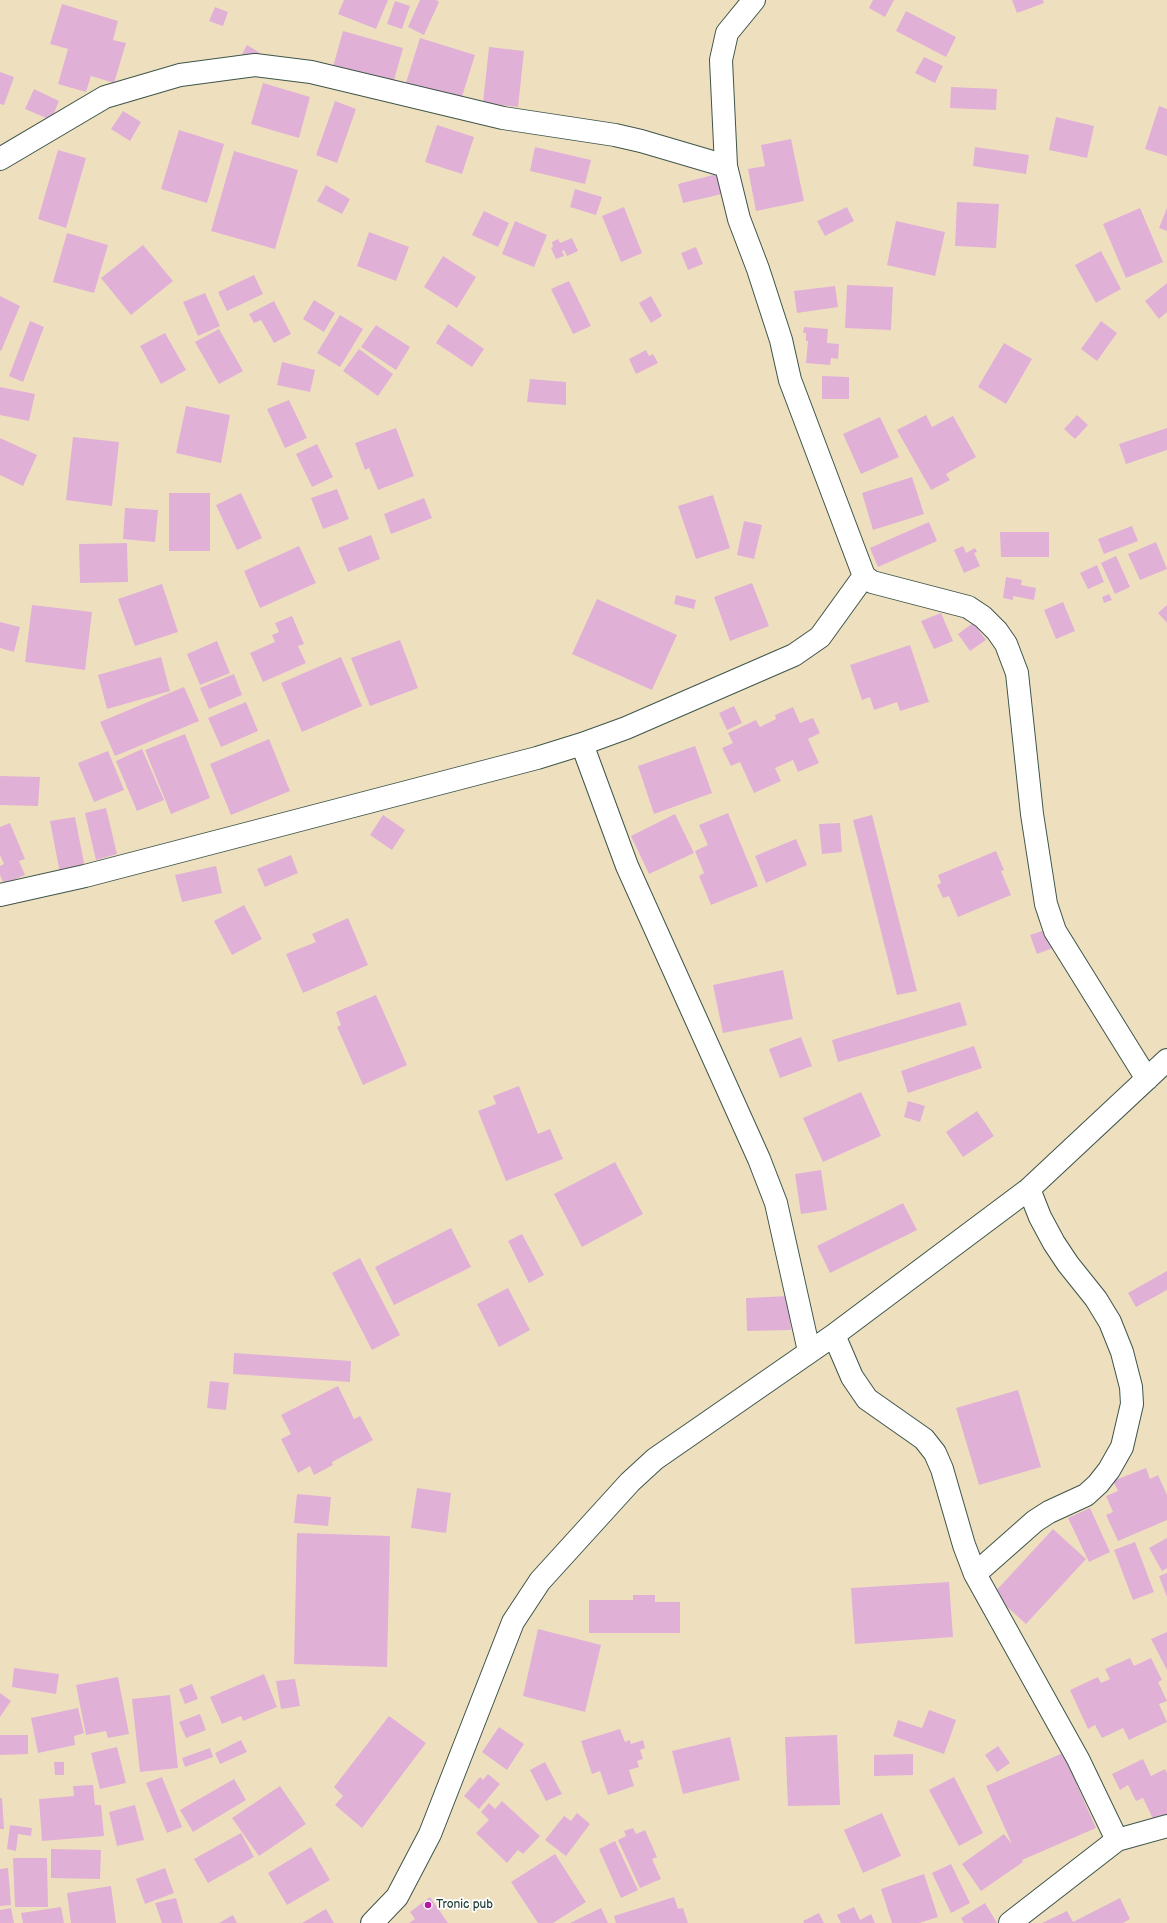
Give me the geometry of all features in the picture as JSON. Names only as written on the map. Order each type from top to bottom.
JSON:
[{"type":"street","points":[[754,0],[727,33],[721,60],[726,166],[739,219],[758,269],[781,340],[790,380],[864,576],[872,582],[968,607],[983,617],[997,631],[1006,644],[1017,673],[1032,814],[1046,904],[1055,931],[1146,1079]]},
{"type":"street","points":[[0,159],[106,97],[180,75],[254,65],[311,72],[503,118],[615,135],[726,166]]},
{"type":"street","points":[[0,895],[85,876],[537,758],[626,728],[794,655],[820,637],[864,576]]},
{"type":"street","points":[[582,744],[626,866],[756,1152],[776,1203],[809,1351]]},
{"type":"street","points":[[372,1923],[397,1897],[430,1834],[513,1622],[540,1581],[630,1482],[655,1459],[834,1335],[1029,1189],[1167,1060]]},
{"type":"street","points":[[974,1574],[1035,1521],[1049,1512],[1086,1495],[1098,1484],[1109,1470],[1122,1448],[1132,1404],[1131,1386],[1122,1352],[1110,1322],[1096,1299],[1068,1264],[1054,1243],[1040,1217],[1029,1189]]},
{"type":"street","points":[[834,1335],[852,1377],[866,1399],[924,1439],[935,1453],[942,1469],[974,1574],[1078,1759],[1117,1840]]},
{"type":"street","points":[[1010,1923],[1117,1840],[1167,1826]]},
{"type":"building","points":[[344,0],[388,0],[376,29],[338,14]]},
{"type":"building","points":[[420,0],[436,0],[439,2],[424,35],[408,27]]},
{"type":"building","points":[[873,0],[894,0],[885,17],[869,8]]},
{"type":"building","points":[[1012,0],[1043,0],[1044,3],[1017,13]]},
{"type":"building","points":[[395,1],[410,6],[402,29],[387,24]]},
{"type":"building","points":[[62,4],[118,21],[113,40],[126,43],[114,83],[91,76],[86,92],[58,84],[68,49],[50,44]]},
{"type":"building","points":[[215,7],[228,12],[223,26],[209,21]]},
{"type":"building","points":[[906,11],[956,37],[946,57],[896,31]]},
{"type":"building","points":[[343,31],[403,48],[391,91],[331,74]]},
{"type":"building","points":[[420,38],[475,55],[459,106],[404,89]]},
{"type":"building","points":[[247,45],[260,53],[255,63],[241,56]]},
{"type":"building","points":[[489,47],[524,51],[518,107],[483,103]]},
{"type":"building","points":[[924,57],[943,66],[935,83],[915,73]]},
{"type":"building","points":[[0,72],[14,77],[4,105],[0,104]]},
{"type":"building","points":[[263,83],[310,97],[299,138],[251,124]]},
{"type":"building","points":[[951,87],[997,89],[996,110],[950,108]]},
{"type":"building","points":[[34,89],[59,101],[51,120],[25,109]]},
{"type":"building","points":[[335,101],[356,109],[337,163],[316,155]]},
{"type":"building","points":[[1159,106],[1167,109],[1167,156],[1145,149]]},
{"type":"building","points":[[123,111],[141,122],[130,141],[111,129]]},
{"type":"building","points":[[1056,117],[1094,126],[1087,158],[1049,150]]},
{"type":"building","points":[[437,125],[474,137],[462,174],[425,162]]},
{"type":"building","points":[[179,130],[224,144],[207,203],[161,189]]},
{"type":"building","points":[[791,139],[804,201],[756,211],[748,169],[765,166],[761,145]]},
{"type":"building","points":[[535,147],[591,160],[585,184],[530,171]]},
{"type":"building","points":[[975,147],[1029,155],[1026,174],[973,166]]},
{"type":"building","points":[[58,150],[86,158],[66,228],[38,219]]},
{"type":"building","points":[[234,151],[298,170],[275,249],[211,231]]},
{"type":"building","points":[[717,174],[722,194],[683,203],[678,184]]},
{"type":"building","points":[[326,185],[350,199],[342,214],[317,201]]},
{"type":"building","points":[[575,189],[602,197],[596,215],[570,207]]},
{"type":"building","points":[[957,202],[999,204],[996,248],[955,246]]},
{"type":"building","points":[[624,207],[642,253],[621,262],[602,216]]},
{"type":"building","points":[[847,207],[854,221],[825,236],[817,221]]},
{"type":"building","points":[[1140,208],[1163,262],[1126,278],[1103,224]]},
{"type":"building","points":[[1167,208],[1167,231],[1159,228]]},
{"type":"building","points":[[484,211],[509,223],[498,247],[472,235]]},
{"type":"building","points":[[515,221],[547,235],[534,267],[502,254]]},
{"type":"building","points":[[896,221],[945,232],[935,276],[887,265]]},
{"type":"building","points":[[369,232],[409,247],[396,281],[357,266]]},
{"type":"building","points":[[67,233],[108,245],[94,293],[53,282]]},
{"type":"building","points":[[572,238],[578,251],[567,256],[564,250],[562,251],[564,256],[556,259],[551,248],[553,247],[552,242],[558,239],[560,243]]},
{"type":"building","points":[[143,245],[173,281],[131,315],[101,278]]},
{"type":"building","points":[[696,247],[703,264],[688,270],[681,253]]},
{"type":"building","points":[[1101,251],[1121,289],[1096,303],[1075,265]]},
{"type":"building","points":[[443,256],[476,277],[457,308],[424,287]]},
{"type":"building","points":[[254,275],[263,294],[227,311],[218,292]]},
{"type":"building","points":[[569,281],[591,326],[573,334],[551,289]]},
{"type":"building","points":[[1167,283],[1167,312],[1159,319],[1145,301]]},
{"type":"building","points":[[847,285],[893,287],[891,330],[845,328]]},
{"type":"building","points":[[835,286],[838,307],[797,313],[794,291]]},
{"type":"building","points":[[205,293],[220,326],[198,336],[183,302]]},
{"type":"building","points":[[0,296],[20,306],[1,351],[0,350]]},
{"type":"building","points":[[651,296],[662,316],[651,323],[639,303]]},
{"type":"building","points":[[314,300],[335,313],[324,332],[303,319]]},
{"type":"building","points":[[274,301],[291,334],[274,343],[261,320],[254,323],[249,314]]},
{"type":"building","points":[[340,315],[363,329],[340,367],[317,353]]},
{"type":"building","points":[[30,321],[44,327],[23,382],[9,376]]},
{"type":"building","points":[[1101,321],[1117,333],[1097,361],[1081,349]]},
{"type":"building","points":[[448,324],[484,349],[472,367],[436,343]]},
{"type":"building","points":[[376,325],[410,347],[396,370],[361,347]]},
{"type":"building","points":[[804,327],[828,329],[827,343],[839,344],[838,359],[831,358],[830,365],[806,363],[808,341],[806,341],[806,333],[803,333]]},
{"type":"building","points":[[219,329],[243,371],[219,384],[195,342]]},
{"type":"building","points":[[165,333],[186,370],[161,384],[140,346]]},
{"type":"building","points":[[1004,343],[1032,359],[1006,404],[978,387]]},
{"type":"building","points":[[359,349],[393,374],[378,396],[343,371]]},
{"type":"building","points":[[646,350],[649,356],[653,354],[658,363],[636,374],[629,359]]},
{"type":"building","points":[[282,362],[315,370],[310,392],[277,385]]},
{"type":"building","points":[[822,376],[849,377],[849,399],[822,399]]},
{"type":"building","points":[[530,379],[566,382],[566,405],[527,402]]},
{"type":"building","points":[[0,387],[35,394],[29,421],[0,415]]},
{"type":"building","points":[[289,400],[307,438],[285,448],[267,409]]},
{"type":"building","points":[[186,406],[230,415],[221,463],[176,453]]},
{"type":"building","points":[[926,415],[932,427],[953,416],[976,457],[946,474],[950,480],[931,490],[897,430]]},
{"type":"building","points":[[1077,415],[1088,425],[1075,439],[1064,429]]},
{"type":"building","points":[[880,417],[899,457],[861,474],[843,434]]},
{"type":"building","points":[[396,428],[414,476],[378,490],[369,468],[365,470],[355,443]]},
{"type":"building","points":[[1167,428],[1167,450],[1126,464],[1119,444]]},
{"type":"building","points":[[73,437],[119,442],[112,506],[66,500]]},
{"type":"building","points":[[0,438],[37,455],[23,486],[0,475]]},
{"type":"building","points":[[317,444],[333,477],[312,487],[296,454]]},
{"type":"building","points":[[912,477],[924,514],[873,530],[862,493]]},
{"type":"building","points":[[337,489],[349,519],[323,529],[311,498]]},
{"type":"building","points":[[169,493],[210,493],[210,551],[169,551]]},
{"type":"building","points":[[241,493],[262,538],[237,550],[216,505]]},
{"type":"building","points":[[713,495],[730,548],[696,559],[678,506]]},
{"type":"building","points":[[424,498],[432,518],[391,534],[384,514]]},
{"type":"building","points":[[125,508],[158,510],[155,542],[123,539]]},
{"type":"building","points":[[744,521],[762,525],[754,559],[737,555]]},
{"type":"building","points":[[929,522],[937,541],[878,567],[870,548]]},
{"type":"building","points":[[1132,526],[1138,541],[1104,554],[1098,539]]},
{"type":"building","points":[[1000,532],[1049,532],[1049,557],[1001,557]]},
{"type":"building","points":[[371,535],[380,559],[348,572],[338,548]]},
{"type":"building","points":[[1156,542],[1167,569],[1140,580],[1128,554]]},
{"type":"building","points":[[127,543],[128,582],[80,583],[79,544]]},
{"type":"building","points":[[299,546],[316,583],[260,608],[244,571]]},
{"type":"building","points":[[963,546],[966,553],[975,548],[977,552],[974,553],[980,566],[964,573],[954,550]]},
{"type":"building","points":[[1116,556],[1130,587],[1115,594],[1101,563]]},
{"type":"building","points":[[1097,565],[1104,582],[1088,589],[1080,573]]},
{"type":"building","points":[[1006,577],[1022,580],[1021,585],[1036,588],[1034,600],[1013,596],[1013,600],[1003,598]]},
{"type":"building","points":[[752,583],[769,626],[730,641],[714,597]]},
{"type":"building","points":[[162,584],[178,632],[135,646],[118,599]]},
{"type":"building","points":[[1109,594],[1112,600],[1104,603],[1102,597]]},
{"type":"building","points":[[676,595],[696,600],[694,609],[674,604]]},
{"type":"building","points":[[597,599],[677,635],[652,690],[572,654]]},
{"type":"building","points":[[1063,602],[1075,631],[1056,639],[1044,610]]},
{"type":"building","points":[[32,605],[92,612],[85,670],[25,662]]},
{"type":"building","points":[[1167,605],[1167,623],[1158,613]]},
{"type":"building","points":[[941,613],[953,641],[934,649],[921,621]]},
{"type":"building","points":[[292,616],[304,644],[298,646],[306,663],[263,682],[250,653],[275,642],[272,635],[279,632],[275,623]]},
{"type":"building","points":[[0,622],[20,627],[14,652],[0,648]]},
{"type":"building","points":[[973,623],[986,640],[970,651],[958,634]]},
{"type":"building","points":[[400,640],[418,688],[370,706],[351,658]]},
{"type":"building","points":[[217,641],[230,673],[200,685],[187,654]]},
{"type":"building","points":[[910,645],[929,702],[900,711],[897,702],[874,710],[870,697],[862,700],[850,665]]},
{"type":"building","points":[[161,657],[170,691],[107,709],[98,675]]},
{"type":"building","points":[[341,657],[362,706],[302,732],[281,683]]},
{"type":"building","points":[[234,674],[242,695],[209,709],[200,688]]},
{"type":"building","points":[[184,687],[199,721],[115,756],[100,722]]},
{"type":"building","points":[[246,702],[258,731],[221,747],[208,718]]},
{"type":"building","points":[[734,706],[742,723],[727,730],[719,713]]},
{"type":"building","points":[[793,707],[800,723],[813,718],[820,733],[808,739],[819,763],[798,772],[793,760],[775,768],[781,781],[754,793],[740,762],[731,766],[722,748],[733,743],[728,733],[756,720],[760,727],[776,719],[775,715]]},
{"type":"building","points":[[185,734],[210,798],[171,814],[145,750]]},
{"type":"building","points":[[269,739],[290,791],[231,815],[210,764]]},
{"type":"building","points":[[695,746],[712,793],[654,814],[638,766]]},
{"type":"building","points":[[142,749],[164,800],[137,811],[116,761]]},
{"type":"building","points":[[108,751],[124,790],[94,802],[78,763]]},
{"type":"building","points":[[0,776],[40,777],[38,806],[0,805]]},
{"type":"building","points":[[106,808],[117,854],[96,860],[85,813]]},
{"type":"building","points":[[728,813],[758,886],[711,905],[699,876],[704,873],[695,851],[708,845],[699,825]]},
{"type":"building","points":[[675,814],[694,853],[649,874],[631,836]]},
{"type":"building","points":[[383,815],[405,830],[392,850],[370,835]]},
{"type":"building","points":[[872,815],[917,991],[897,995],[853,820]]},
{"type":"building","points":[[75,817],[85,868],[60,873],[50,821]]},
{"type":"building","points":[[10,823],[25,859],[19,861],[25,875],[4,884],[0,875],[0,866],[4,864],[0,855],[0,827]]},
{"type":"building","points":[[840,823],[842,852],[822,854],[819,824]]},
{"type":"building","points":[[796,839],[807,865],[766,883],[755,856]]},
{"type":"building","points":[[996,851],[1004,870],[1001,871],[1011,895],[958,917],[949,896],[943,898],[937,885],[941,883],[938,875]]},
{"type":"building","points":[[291,855],[298,873],[265,887],[257,869]]},
{"type":"building","points":[[216,866],[222,893],[182,902],[175,875]]},
{"type":"building","points":[[244,905],[262,939],[232,955],[214,921]]},
{"type":"building","points":[[348,918],[368,965],[303,993],[286,954],[316,942],[312,934]]},
{"type":"building","points":[[1051,928],[1058,946],[1037,954],[1030,935]]},
{"type":"building","points":[[783,970],[793,1019],[723,1033],[713,985]]},
{"type":"building","points":[[376,995],[407,1065],[363,1085],[337,1027],[341,1025],[336,1012]]},
{"type":"building","points":[[960,1002],[967,1025],[838,1062],[832,1040]]},
{"type":"building","points":[[801,1037],[812,1066],[780,1078],[769,1049]]},
{"type":"building","points":[[974,1046],[982,1068],[908,1093],[901,1071]]},
{"type":"building","points":[[519,1086],[538,1134],[550,1129],[563,1159],[506,1181],[478,1111],[496,1104],[493,1096]]},
{"type":"building","points":[[861,1092],[881,1136],[823,1162],[803,1118]]},
{"type":"building","points":[[908,1101],[925,1106],[920,1122],[904,1117]]},
{"type":"building","points":[[977,1111],[994,1136],[963,1157],[946,1132]]},
{"type":"building","points":[[615,1162],[643,1214],[582,1247],[554,1194]]},
{"type":"building","points":[[821,1170],[827,1210],[801,1214],[795,1174]]},
{"type":"building","points":[[903,1203],[917,1230],[830,1273],[817,1246]]},
{"type":"building","points":[[451,1228],[471,1267],[394,1305],[375,1267]]},
{"type":"building","points":[[522,1234],[544,1275],[529,1283],[508,1241]]},
{"type":"building","points":[[360,1258],[400,1335],[372,1350],[332,1273]]},
{"type":"building","points":[[1167,1271],[1167,1290],[1136,1307],[1128,1293]]},
{"type":"building","points":[[508,1288],[530,1330],[499,1347],[477,1304]]},
{"type":"building","points":[[789,1296],[791,1330],[747,1331],[746,1298]]},
{"type":"building","points":[[234,1353],[351,1361],[350,1382],[233,1374]]},
{"type":"building","points":[[210,1381],[229,1383],[226,1410],[207,1408]]},
{"type":"building","points":[[338,1386],[354,1419],[360,1416],[373,1440],[332,1462],[333,1465],[314,1475],[310,1466],[298,1473],[281,1439],[291,1434],[281,1415]]},
{"type":"building","points":[[1018,1390],[1041,1467],[979,1485],[956,1408]]},
{"type":"building","points":[[1146,1468],[1150,1479],[1158,1475],[1167,1495],[1167,1520],[1118,1541],[1106,1515],[1113,1512],[1106,1496],[1118,1491],[1113,1481]]},
{"type":"building","points":[[417,1488],[451,1493],[446,1533],[411,1528]]},
{"type":"building","points":[[297,1494],[331,1497],[328,1526],[294,1523]]},
{"type":"building","points":[[1090,1508],[1110,1552],[1089,1562],[1068,1518]]},
{"type":"building","points":[[1053,1529],[1086,1559],[1026,1624],[993,1594]]},
{"type":"building","points":[[297,1533],[390,1536],[387,1667],[294,1664]]},
{"type":"building","points":[[1167,1538],[1167,1568],[1162,1571],[1149,1548]]},
{"type":"building","points":[[1135,1542],[1154,1592],[1133,1600],[1114,1550]]},
{"type":"building","points":[[1167,1573],[1167,1597],[1159,1576]]},
{"type":"building","points":[[949,1582],[953,1637],[855,1644],[851,1588]]},
{"type":"building","points":[[633,1595],[655,1595],[655,1602],[680,1602],[680,1633],[589,1633],[589,1600],[633,1600]]},
{"type":"building","points":[[538,1629],[601,1645],[585,1712],[523,1696]]},
{"type":"building","points":[[1167,1632],[1167,1670],[1151,1639]]},
{"type":"building","points":[[1130,1658],[1134,1666],[1151,1658],[1162,1680],[1158,1682],[1167,1701],[1159,1704],[1167,1722],[1129,1740],[1123,1728],[1102,1738],[1095,1725],[1088,1729],[1070,1690],[1098,1677],[1101,1683],[1110,1679],[1105,1669]]},
{"type":"building","points":[[14,1668],[59,1674],[56,1694],[12,1687]]},
{"type":"building","points":[[264,1674],[277,1707],[243,1721],[241,1716],[222,1724],[210,1697]]},
{"type":"building","points":[[118,1677],[129,1734],[108,1738],[106,1731],[86,1735],[76,1685]]},
{"type":"building","points":[[295,1679],[300,1706],[281,1709],[276,1681]]},
{"type":"building","points":[[192,1684],[198,1699],[185,1704],[179,1689]]},
{"type":"building","points":[[0,1693],[11,1701],[0,1717]]},
{"type":"building","points":[[170,1695],[178,1768],[140,1772],[132,1699]]},
{"type":"building","points":[[78,1708],[84,1733],[74,1736],[75,1745],[38,1753],[31,1718]]},
{"type":"building","points":[[929,1710],[956,1720],[944,1754],[893,1736],[898,1720],[922,1728]]},
{"type":"building","points":[[200,1714],[206,1730],[186,1738],[179,1722]]},
{"type":"building","points":[[389,1716],[426,1743],[362,1828],[335,1805],[343,1796],[334,1787]]},
{"type":"building","points":[[499,1727],[524,1744],[507,1770],[482,1752]]},
{"type":"building","points":[[620,1729],[625,1742],[630,1740],[631,1744],[643,1740],[645,1748],[640,1750],[643,1759],[637,1761],[639,1767],[629,1770],[634,1786],[608,1795],[600,1771],[592,1774],[581,1741]]},
{"type":"building","points":[[0,1735],[28,1735],[28,1754],[0,1755]]},
{"type":"building","points":[[837,1735],[840,1805],[788,1806],[785,1737]]},
{"type":"building","points":[[730,1737],[740,1780],[683,1794],[672,1751]]},
{"type":"building","points":[[241,1740],[247,1752],[220,1764],[215,1753]]},
{"type":"building","points":[[998,1746],[1010,1763],[997,1772],[985,1755]]},
{"type":"building","points":[[117,1747],[126,1783],[100,1789],[91,1753]]},
{"type":"building","points":[[210,1748],[213,1757],[185,1767],[182,1758]]},
{"type":"building","points":[[1063,1753],[1096,1828],[1022,1860],[1023,1862],[981,1891],[962,1864],[1004,1834],[1012,1844],[986,1786]]},
{"type":"building","points":[[913,1754],[913,1775],[874,1776],[874,1755]]},
{"type":"building","points":[[1143,1759],[1151,1776],[1165,1769],[1167,1773],[1167,1838],[1163,1840],[1143,1798],[1136,1801],[1128,1785],[1120,1790],[1112,1774]]},
{"type":"building","points":[[54,1762],[64,1762],[64,1775],[55,1775]]},
{"type":"building","points":[[545,1762],[562,1794],[546,1801],[530,1770]]},
{"type":"building","points":[[488,1774],[500,1784],[479,1809],[464,1796],[480,1777],[483,1780]]},
{"type":"building","points":[[162,1777],[182,1827],[167,1833],[146,1783]]},
{"type":"building","points":[[954,1777],[983,1833],[959,1846],[929,1790]]},
{"type":"building","points":[[234,1779],[246,1800],[193,1832],[180,1810]]},
{"type":"building","points":[[93,1785],[95,1805],[101,1805],[104,1836],[42,1841],[39,1799],[74,1796],[73,1786]]},
{"type":"building","points":[[280,1786],[306,1824],[259,1856],[232,1818]]},
{"type":"building","points":[[0,1798],[2,1798],[4,1829],[0,1829]]},
{"type":"building","points":[[502,1801],[540,1836],[523,1854],[518,1850],[507,1863],[476,1833],[489,1820],[481,1812],[489,1803],[495,1809]]},
{"type":"building","points":[[135,1805],[144,1840],[117,1846],[109,1812]]},
{"type":"building","points":[[577,1813],[590,1824],[566,1856],[545,1840],[564,1816],[571,1821]]},
{"type":"building","points":[[882,1813],[901,1856],[863,1873],[844,1830]]},
{"type":"building","points":[[10,1825],[32,1828],[31,1836],[18,1834],[16,1851],[7,1849]]},
{"type":"building","points":[[633,1828],[636,1834],[645,1830],[657,1857],[652,1859],[661,1879],[640,1888],[618,1840],[626,1836],[624,1831]]},
{"type":"building","points":[[241,1833],[254,1857],[208,1883],[194,1859]]},
{"type":"building","points":[[615,1841],[638,1890],[621,1898],[599,1849]]},
{"type":"building","points":[[311,1847],[330,1880],[287,1905],[268,1873]]},
{"type":"building","points":[[51,1849],[101,1850],[100,1879],[51,1878]]},
{"type":"building","points":[[555,1854],[586,1902],[553,1923],[538,1923],[511,1882]]},
{"type":"building","points":[[13,1858],[47,1858],[48,1907],[15,1907]]},
{"type":"building","points":[[951,1864],[970,1903],[951,1913],[932,1873]]},
{"type":"building","points":[[8,1868],[11,1905],[0,1906],[0,1869]]},
{"type":"building","points":[[165,1868],[174,1893],[145,1904],[136,1879]]},
{"type":"building","points":[[924,1874],[938,1917],[919,1923],[892,1923],[881,1889]]},
{"type":"building","points":[[111,1886],[116,1923],[71,1923],[67,1893]]},
{"type":"building","name":"Tronic pub","points":[[430,1897],[448,1923],[409,1923],[415,1919],[410,1912]]},
{"type":"building","points":[[674,1897],[678,1909],[683,1908],[688,1923],[616,1923],[614,1916]]},
{"type":"building","points":[[176,1898],[183,1923],[162,1923],[155,1903]]},
{"type":"building","points":[[1120,1898],[1130,1919],[1123,1923],[1042,1923],[1067,1911],[1073,1922]]},
{"type":"building","points":[[985,1903],[997,1923],[964,1923],[961,1918]]},
{"type":"building","points":[[61,1907],[64,1923],[23,1923],[21,1913]]},
{"type":"building","points":[[854,1907],[860,1920],[871,1914],[875,1923],[841,1923],[837,1915]]},
{"type":"building","points":[[11,1908],[14,1923],[0,1923],[0,1910]]},
{"type":"building","points":[[601,1908],[608,1923],[570,1923]]},
{"type":"building","points":[[326,1909],[334,1923],[302,1923]]},
{"type":"building","points":[[819,1913],[824,1923],[804,1923],[803,1921]]},
{"type":"building","points":[[233,1915],[237,1923],[219,1923]]},
{"type":"place","name":"Tronic pub","points":[[428,1905]]}]
